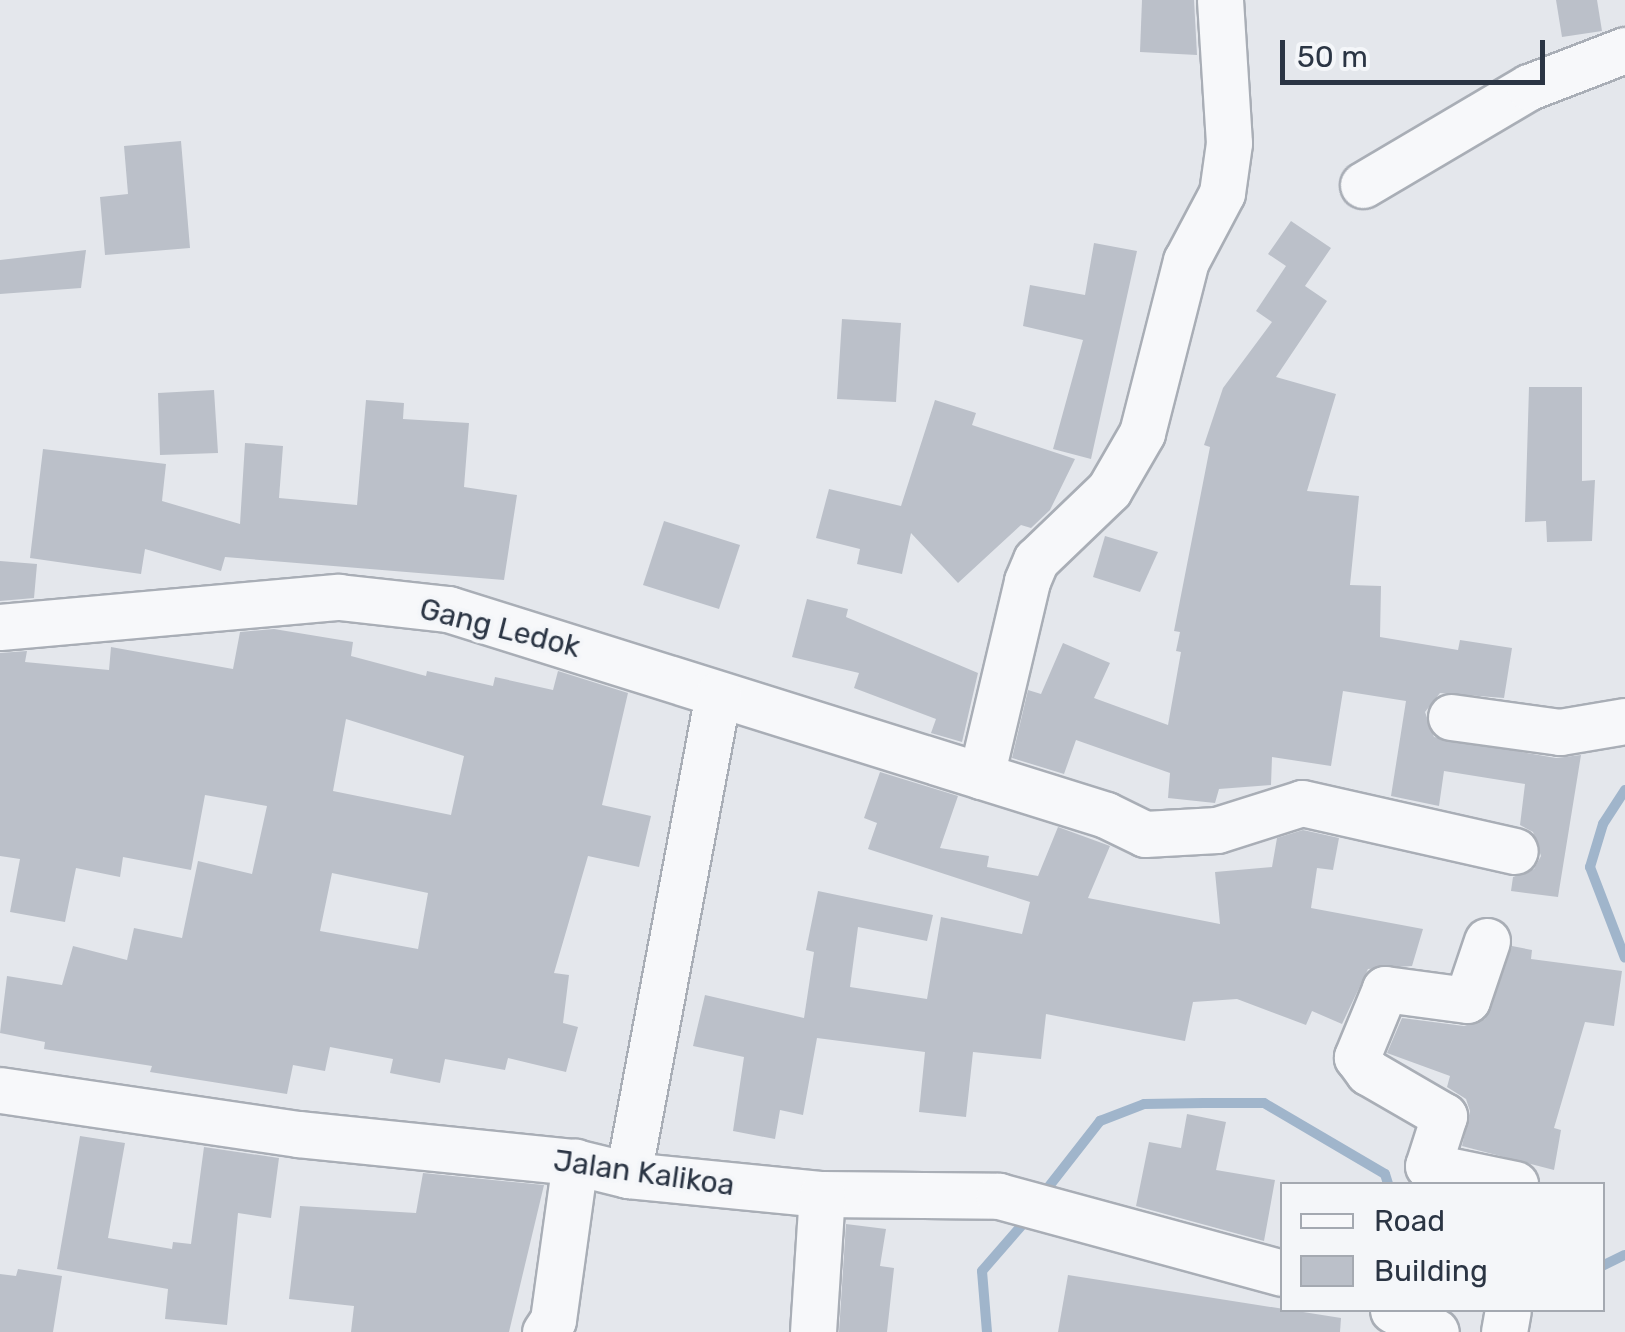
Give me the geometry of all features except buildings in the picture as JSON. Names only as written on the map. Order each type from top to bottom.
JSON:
[{"type":"street","points":[[981,776],[1027,581],[1036,560],[1109,490],[1142,433],[1186,261],[1222,193],[1229,143],[1220,0]]},
{"type":"street","points":[[1364,185],[1529,87],[1625,50]]},
{"type":"street","name":"Gang Ledok","points":[[0,627],[338,597],[448,609],[981,776],[1145,834],[1217,830],[1302,803],[1515,851]]},
{"type":"street","points":[[628,1175],[718,694]]},
{"type":"street","points":[[1452,718],[1560,732],[1625,721]]},
{"type":"street","points":[[1487,940],[1467,1000],[1385,989],[1357,1057],[1368,1072],[1444,1116],[1428,1166],[1505,1182]]},
{"type":"street","name":"Jalan Kalikoa","points":[[0,1090],[298,1134],[575,1162],[628,1175],[822,1194],[1000,1196],[1280,1272]]},
{"type":"street","points":[[545,1332],[553,1320],[575,1162]]},
{"type":"street","points":[[813,1332],[822,1194]]},
{"type":"street","points":[[1397,1312],[1436,1332]]},
{"type":"waterway","points":[[1625,790],[1603,824],[1590,867],[1625,958]]},
{"type":"waterway","points":[[1043,1194],[1100,1121],[1144,1104],[1264,1103],[1385,1174],[1387,1182]]},
{"type":"waterway","points":[[987,1332],[982,1271],[1029,1217]]},
{"type":"waterway","points":[[1605,1265],[1625,1255]]}]
